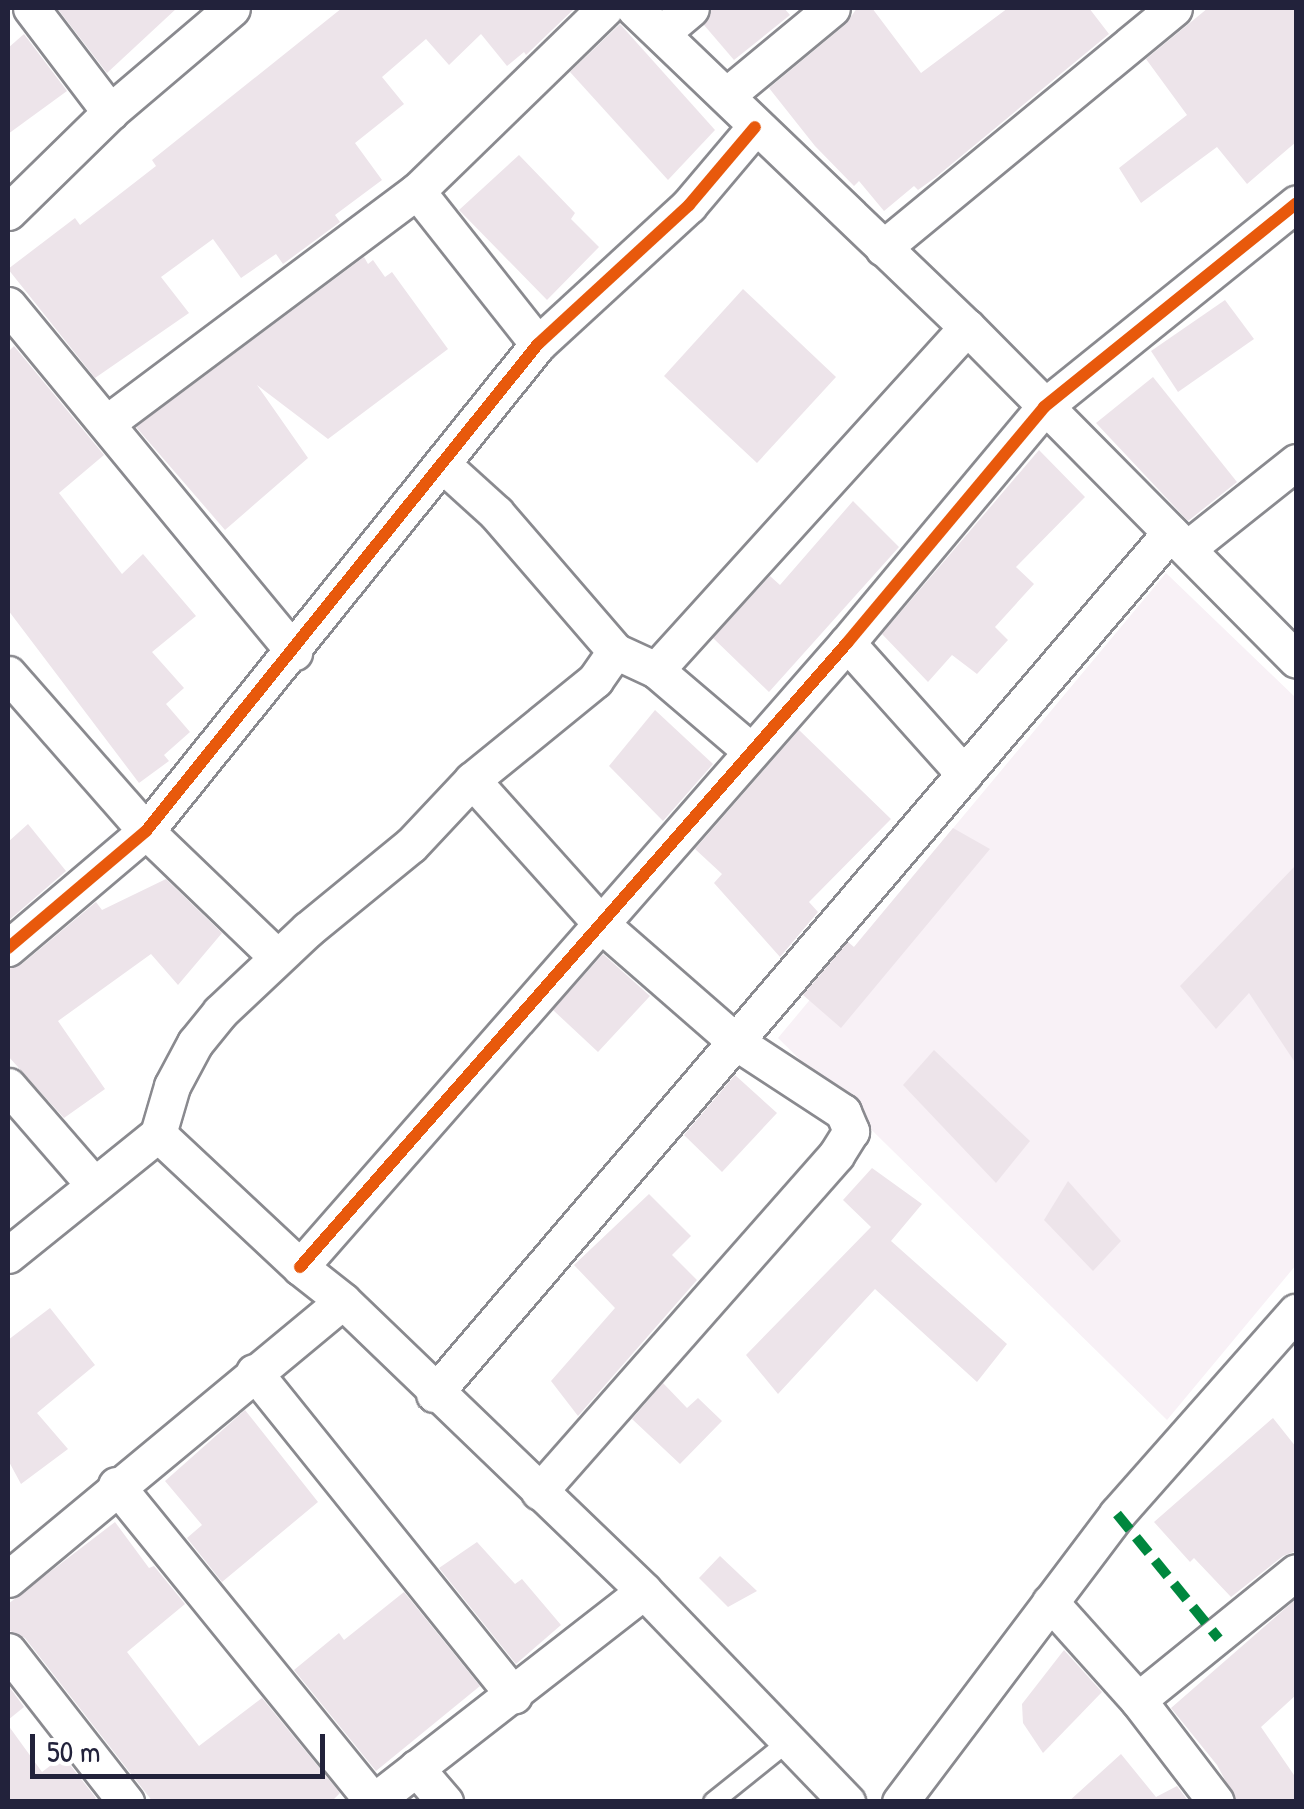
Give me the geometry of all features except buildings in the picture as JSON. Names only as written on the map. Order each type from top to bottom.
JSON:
[{"type":"street","points":[[31,8],[110,112]]},
{"type":"street","points":[[8,212],[110,112],[232,8]]},
{"type":"street","points":[[108,422],[417,191],[605,8]]},
{"type":"street","points":[[634,8],[664,31],[755,127],[967,327],[1296,660]]},
{"type":"street","points":[[664,31],[691,8]]},
{"type":"street","points":[[727,95],[832,8]]},
{"type":"street","points":[[883,248],[1174,8]]},
{"type":"street","points":[[8,948],[146,831],[294,652],[538,344],[690,205],[755,127]]},
{"type":"street","points":[[417,191],[538,344]]},
{"type":"street","points":[[300,1268],[602,926],[1044,406],[1296,204]]},
{"type":"street","points":[[8,305],[294,652]]},
{"type":"street","points":[[656,670],[967,327]]},
{"type":"street","points":[[434,1394],[964,774],[1179,541],[1296,462]]},
{"type":"street","points":[[442,464],[496,513],[616,651],[656,670],[751,751]]},
{"type":"street","points":[[847,642],[964,774]]},
{"type":"street","points":[[8,1255],[158,1134],[172,1086],[195,1042],[277,957],[411,846],[472,780],[516,749],[595,680],[616,651]]},
{"type":"street","points":[[8,674],[146,831],[277,957]]},
{"type":"street","points":[[472,780],[602,926],[736,1042],[843,1112],[851,1131],[836,1156],[538,1492]]},
{"type":"street","points":[[8,1086],[94,1185]]},
{"type":"street","points":[[158,1134],[300,1268],[342,1301],[434,1394],[644,1590],[847,1802]]},
{"type":"street","points":[[8,1579],[342,1301]]},
{"type":"street","points":[[900,1802],[1117,1514],[1296,1312]]},
{"type":"street","points":[[254,1372],[514,1695]]},
{"type":"street","points":[[116,1486],[373,1801],[644,1590]]},
{"type":"street","points":[[1138,1700],[1296,1572]]},
{"type":"street","points":[[1050,1602],[1138,1700],[1216,1802]]},
{"type":"street","points":[[8,1651],[126,1802]]},
{"type":"street","points":[[416,1768],[445,1802]]},
{"type":"lane","points":[[713,1802],[788,1742]]},
{"type":"shaded area","points":[[1166,573],[1296,698],[1296,1265],[1167,1420],[778,1038]]},
{"type":"marked path","points":[[1117,1514],[1219,1639]]},
{"type":"cycle path","points":[[8,948],[146,831],[538,344],[689,205],[755,127]]},
{"type":"cycle path","points":[[300,1267],[847,643],[1044,407],[1296,204]]}]
